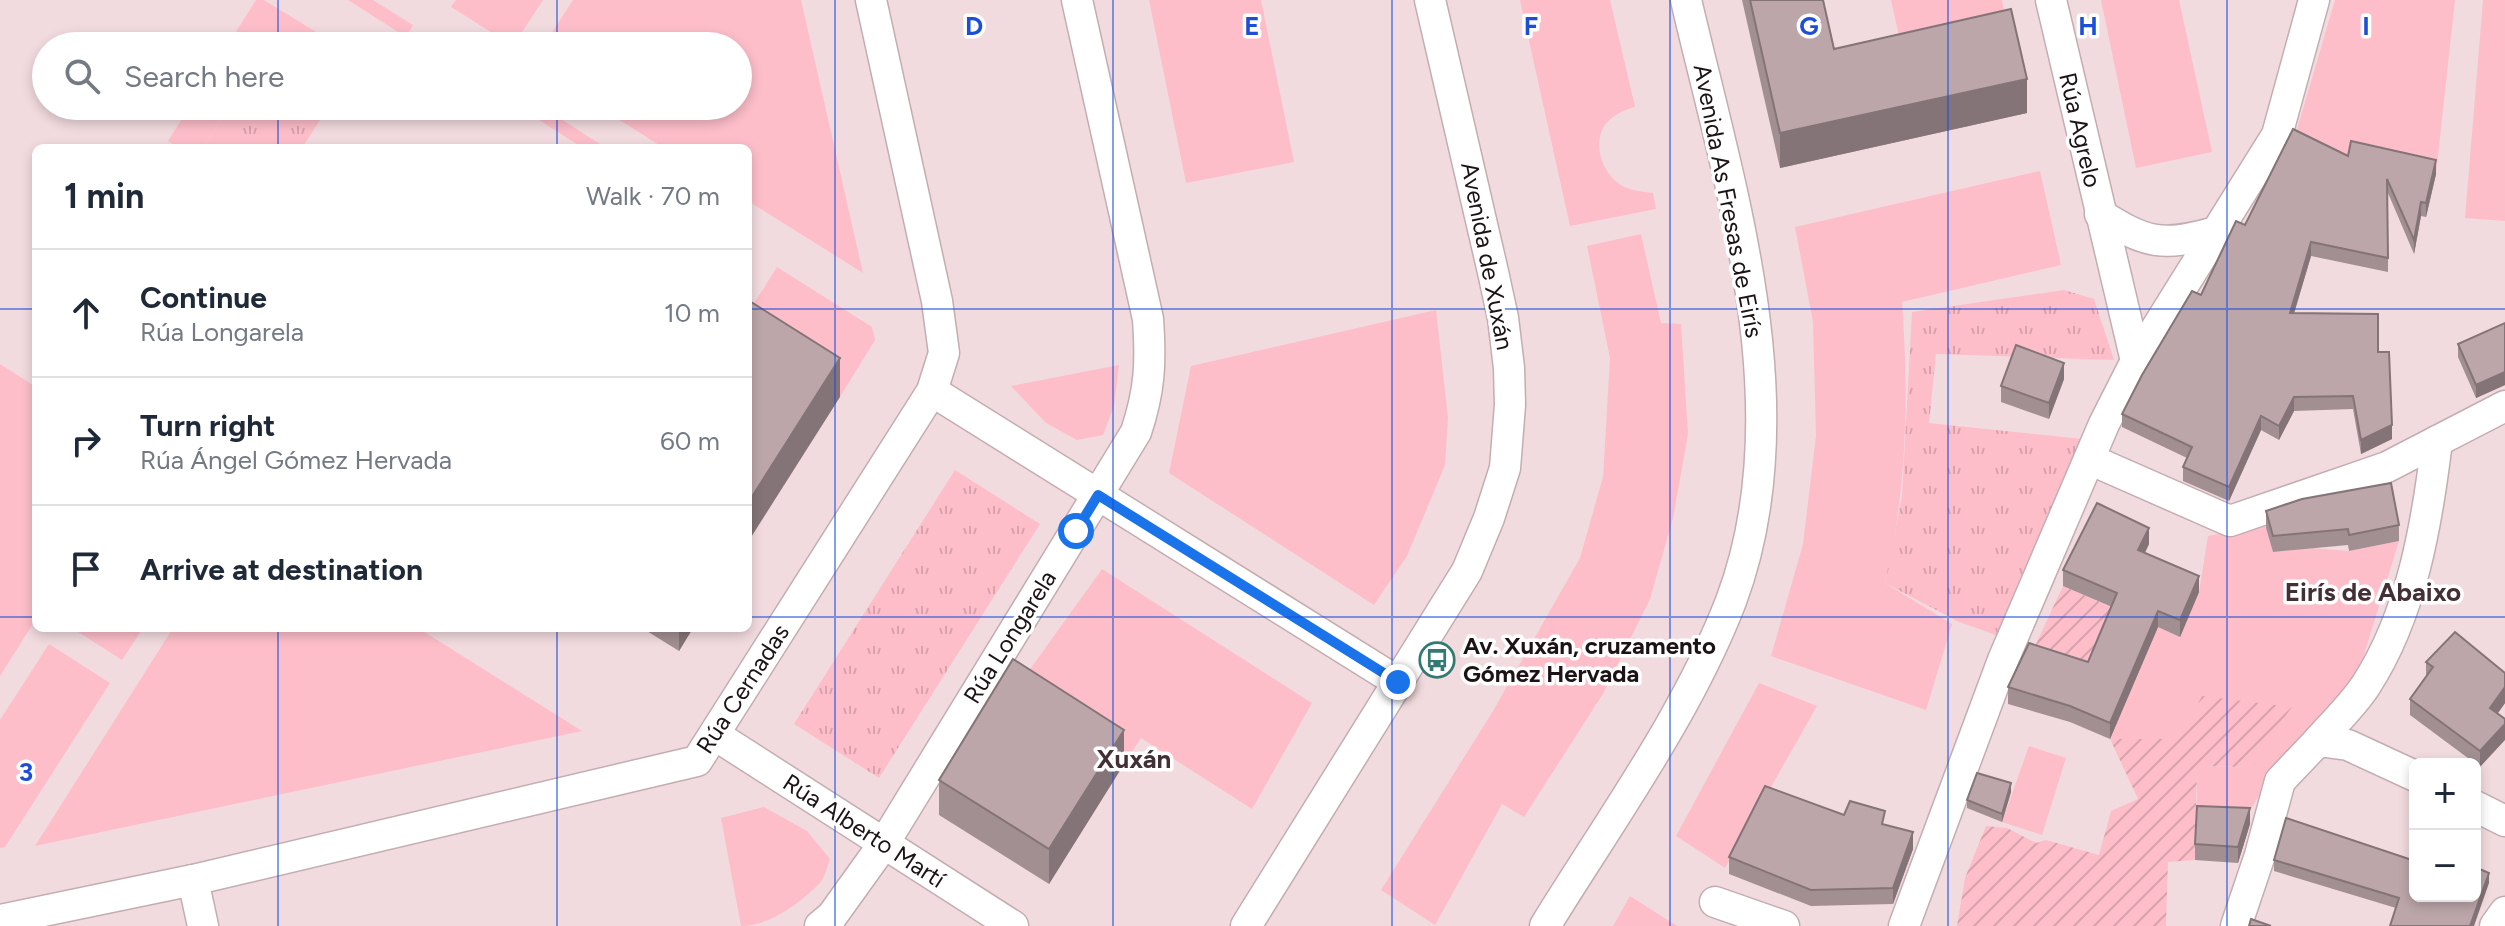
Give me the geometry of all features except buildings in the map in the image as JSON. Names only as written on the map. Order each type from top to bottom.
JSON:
[{"type":"street","name":"Rúa Cernadas","points":[[0,920],[193,880],[697,761],[932,391],[944,353],[937,301],[871,0]]},
{"type":"street","name":"Rúa Longarela","points":[[820,926],[832,916],[883,845],[1136,432],[1147,397],[1151,358],[1148,319],[1077,0]]},
{"type":"street","name":"Avenida de Xuxán","points":[[1246,926],[1467,571],[1505,468],[1510,405],[1503,318],[1430,0]]},
{"type":"street","name":"Avenida As Fresas de Eirís","points":[[1545,926],[1663,739],[1707,651],[1731,600],[1745,553],[1757,489],[1761,407],[1754,315],[1734,207],[1686,0]]},
{"type":"street","name":"Rúa Agrelo","points":[[2051,0],[2136,361]]},
{"type":"street","points":[[1904,926],[2003,660],[2089,459],[2136,361],[2277,135],[2314,0]]},
{"type":"street","name":"Rúa Agrelo","points":[[2100,214],[2126,232],[2149,240],[2182,242],[2216,232]]},
{"type":"street","points":[[932,391],[1398,682]]},
{"type":"street","points":[[2089,459],[2230,521],[2387,467],[2505,406]]},
{"type":"street","points":[[2236,926],[2280,781],[2365,687],[2390,641],[2417,561],[2432,486],[2437,441]]},
{"type":"street","name":"Rúa Alberto Martí","points":[[715,735],[1013,926]]},
{"type":"street","points":[[2318,741],[2348,745],[2409,773]]},
{"type":"street","points":[[2481,809],[2505,821]]},
{"type":"street","points":[[193,880],[203,926]]},
{"type":"street","points":[[1715,902],[1784,926]]},
{"type":"street","points":[[2495,926],[2505,912]]},
{"type":"green space","points":[[256,0],[264,0],[316,32],[236,32]]},
{"type":"green space","points":[[348,0],[373,0],[413,25],[409,32],[398,32]]},
{"type":"green space","points":[[456,0],[543,0],[522,32],[491,32],[451,7]]},
{"type":"green space","points":[[573,0],[801,0],[863,273],[752,204],[752,144],[658,144],[619,120],[752,120],[752,32],[552,32]]},
{"type":"green space","points":[[1149,0],[1261,0],[1294,162],[1186,183]]},
{"type":"green space","points":[[1520,0],[1610,0],[1635,107],[1617,114],[1603,128],[1600,154],[1607,171],[1619,184],[1653,193],[1656,209],[1570,226]]},
{"type":"green space","points":[[1891,0],[2002,0],[2006,21],[1901,45]]},
{"type":"green space","points":[[2101,0],[2179,0],[2212,152],[2136,168]]},
{"type":"green space","points":[[2335,0],[2455,0],[2436,174],[2351,155],[2316,154],[2293,143]]},
{"type":"green space","points":[[2483,0],[2505,0],[2505,221],[2465,218]]},
{"type":"green space","points":[[181,120],[220,120],[205,144],[173,144],[168,141]]},
{"type":"green space","points":[[220,120],[320,120],[305,144],[205,144]]},
{"type":"green space","points":[[539,120],[563,120],[600,144],[577,144]]},
{"type":"green space","points":[[2040,171],[2061,265],[1902,302],[1905,408],[1902,478],[1885,583],[1952,624],[1926,710],[1771,656],[1803,544],[1816,436],[1813,322],[1795,227]]},
{"type":"green space","points":[[1641,234],[1661,323],[1681,324],[1688,434],[1673,518],[1650,599],[1604,692],[1524,817],[1502,804],[1435,925],[1381,890],[1493,711],[1580,558],[1603,477],[1610,358],[1587,246]]},
{"type":"green space","points":[[777,267],[872,327],[875,340],[840,397],[752,342],[752,307]]},
{"type":"green space","points":[[2064,290],[2094,299],[2114,360],[1936,354],[1929,423],[2083,439],[2001,637],[1957,621],[1885,583],[1902,496],[1912,312]]},
{"type":"green space","points":[[1436,310],[1448,418],[1445,465],[1407,556],[1374,605],[1169,473],[1191,366]]},
{"type":"green space","points":[[0,364],[32,384],[32,625],[0,676]]},
{"type":"green space","points":[[1119,365],[1114,406],[1103,435],[1077,440],[1046,423],[1011,386]]},
{"type":"green space","points":[[955,470],[1040,524],[879,778],[794,724]]},
{"type":"green space","points":[[2265,525],[2273,552],[2311,548],[2349,551],[2399,541],[2358,674],[2273,772],[2242,824],[2197,822],[2197,766],[2247,767],[2291,707],[2179,739],[2110,739],[2118,610],[2180,636],[2199,592],[2208,536]]},
{"type":"green space","points":[[1102,569],[1312,703],[1252,809],[1141,738],[1124,764],[1013,693]]},
{"type":"green space","points":[[2063,586],[2118,610],[2088,678],[2029,659]]},
{"type":"green space","points":[[78,632],[140,632],[122,660]]},
{"type":"green space","points":[[170,632],[424,632],[582,731],[35,846]]},
{"type":"green space","points":[[49,644],[110,683],[5,847],[0,848],[0,720]]},
{"type":"green space","points":[[1759,683],[1817,706],[1725,868],[1676,836]]},
{"type":"green space","points":[[2202,696],[2292,707],[2247,767],[2197,766],[2195,860],[2168,862],[2166,926],[1957,926],[1965,878],[1986,826],[2007,828],[2036,843],[2046,840],[2099,855],[2111,811],[2138,799],[2110,739],[2179,739]]},
{"type":"green space","points":[[2029,746],[2066,758],[2042,835],[2002,822]]},
{"type":"green space","points":[[764,807],[807,831],[830,859],[820,883],[794,905],[763,922],[741,926],[721,818]]},
{"type":"green space","points":[[1630,896],[1677,926],[1613,926]]},
{"type":"place","name":"Av. Xuxán, cruzamento Gómez Hervada","points":[[1437,660]]},
{"type":"district","name":"Eirís de Abaixo","points":[[2373,592]]},
{"type":"district","name":"Xuxán","points":[[1134,759]]},
{"type":"route","points":[[1076,531],[1098,495],[1398,682]]}]
